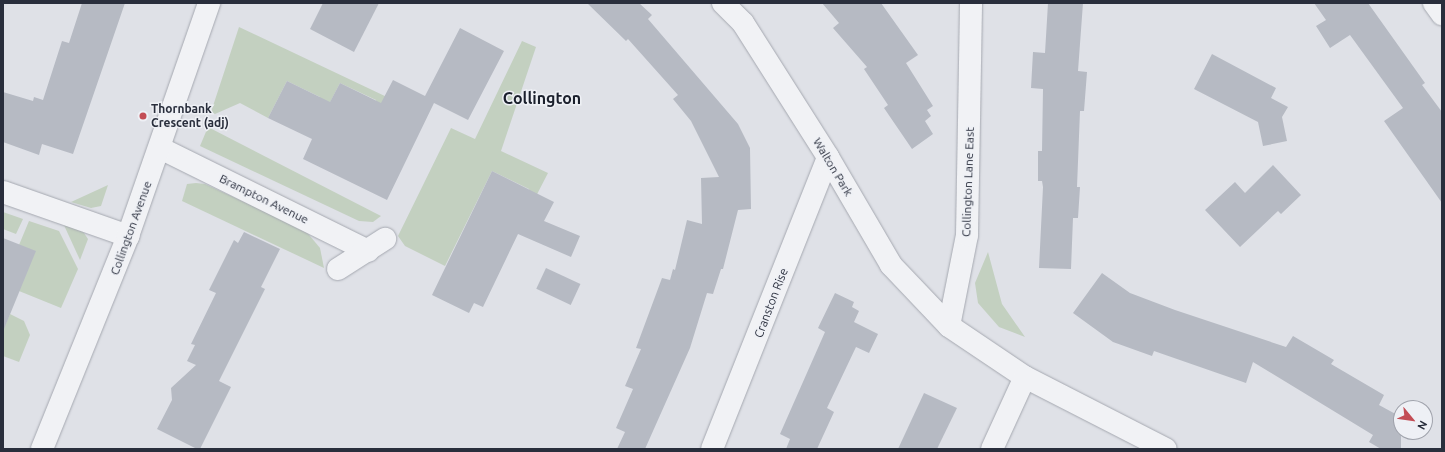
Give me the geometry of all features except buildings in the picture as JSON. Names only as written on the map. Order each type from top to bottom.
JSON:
[{"type":"street","name":"Collington Avenue","points":[[42,449],[128,236],[160,148],[209,3]]},
{"type":"street","name":"Walton Park","points":[[723,3],[743,23],[828,157],[891,265],[949,326]]},
{"type":"street","name":"Collington Lane East","points":[[949,326],[967,235],[971,3]]},
{"type":"street","points":[[1434,3],[1442,14]]},
{"type":"street","name":"Brampton Avenue","points":[[160,148],[376,245],[338,269]]},
{"type":"street","name":"Cranston Rise","points":[[712,449],[828,157]]},
{"type":"street","points":[[3,192],[128,236]]},
{"type":"street","points":[[949,326],[1025,377],[1166,449]]},
{"type":"street","points":[[992,449],[1025,377]]},
{"type":"green space","points":[[239,27],[408,107],[367,190],[376,100],[340,83],[324,114],[314,109],[320,97],[287,81],[268,118],[240,103],[215,114],[211,112]]},
{"type":"green space","points":[[522,41],[536,47],[501,151],[548,173],[532,204],[529,189],[492,171],[445,266],[405,246],[398,236],[451,128],[475,139]]},
{"type":"green space","points":[[208,127],[381,216],[373,222],[359,221],[200,146]]},
{"type":"green space","points":[[187,184],[205,184],[305,230],[320,248],[324,268],[182,201]]},
{"type":"green space","points":[[108,185],[101,206],[91,208],[71,202]]},
{"type":"green space","points":[[3,212],[23,219],[16,234],[3,229]]},
{"type":"green space","points":[[29,221],[59,231],[78,269],[61,308],[19,291],[19,245]]},
{"type":"green space","points":[[63,223],[82,230],[88,239],[80,260]]},
{"type":"green space","points":[[988,252],[1002,304],[1025,337],[999,327],[978,303],[975,283]]},
{"type":"green space","points":[[10,314],[24,321],[30,335],[19,362],[3,356],[3,330]]},
{"type":"place","name":"Thornbank Crescent (adj)","points":[[143,116]]},
{"type":"district","name":"Collington","points":[[542,98]]}]
